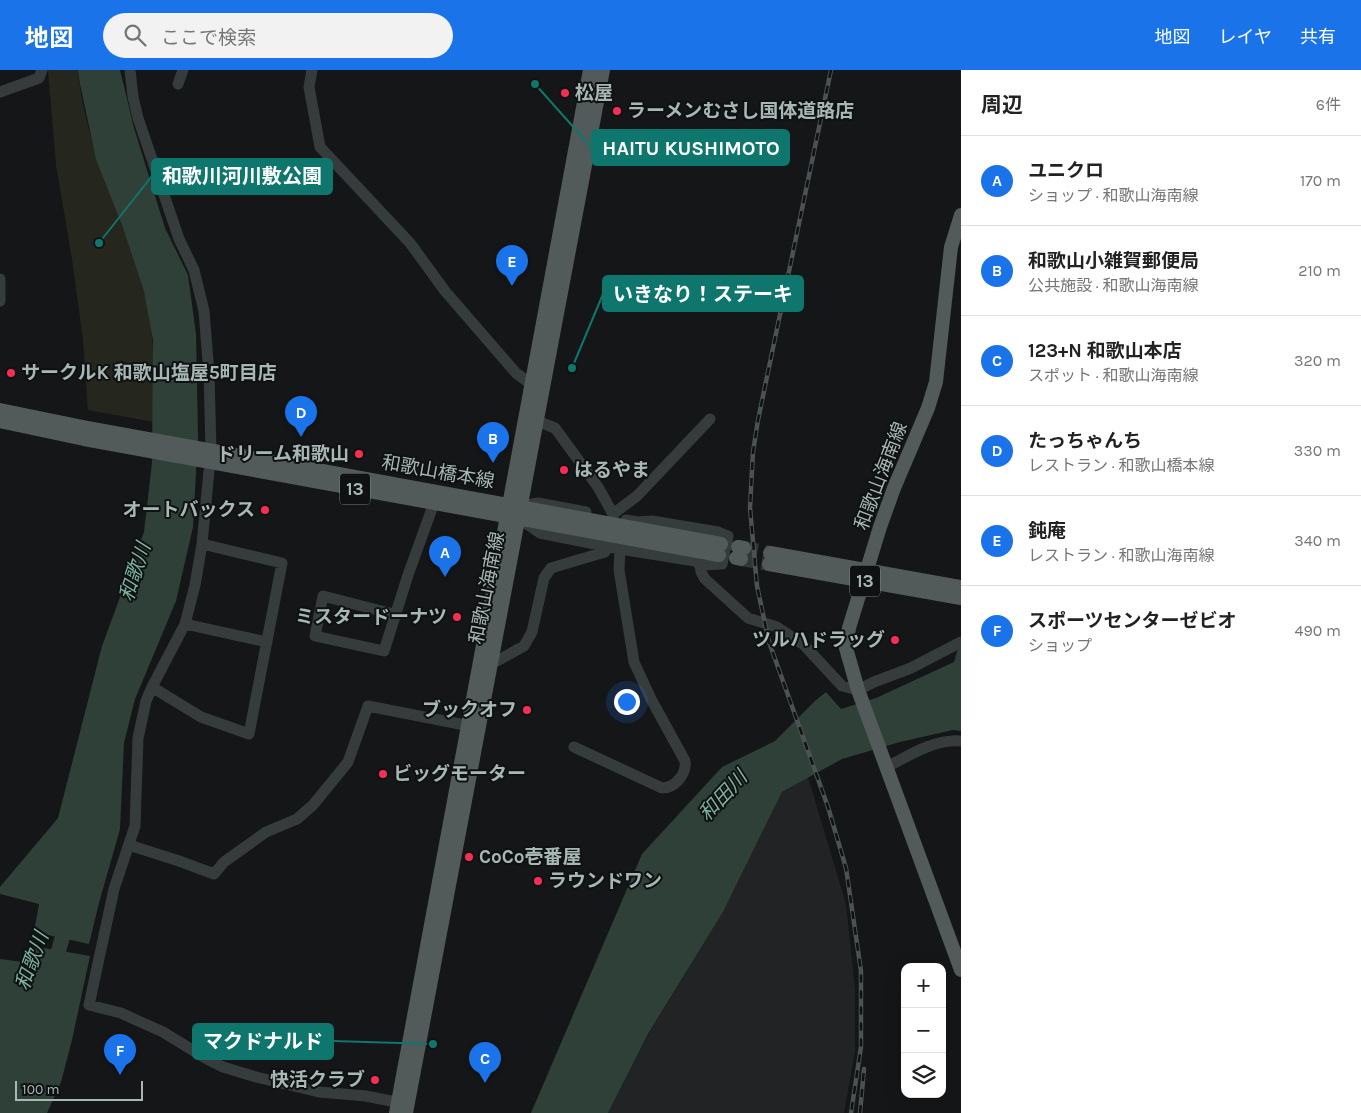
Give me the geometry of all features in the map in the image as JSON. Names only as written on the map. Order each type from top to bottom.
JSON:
[{"type":"main road","name":"和歌山海南線","points":[[538,386],[590,70]]},
{"type":"main road","name":"和歌山海南線","points":[[402,1108],[487,659],[514,511],[528,418],[538,386],[603,70]]},
{"type":"main road","name":"和歌山海南線","points":[[961,216],[951,247],[936,382],[928,408],[894,488],[851,618],[846,648],[859,693],[961,970]]},
{"type":"main road","name":"和歌山橋本線","points":[[0,410],[84,433]]},
{"type":"main road","name":"和歌山橋本線","points":[[0,421],[84,433],[720,549]]},
{"type":"main road","name":"和歌山橋本線","points":[[207,455],[434,503],[514,511]]},
{"type":"main road","name":"13","points":[[770,558],[865,576],[961,598]]},
{"type":"main road","name":"13","points":[[865,576],[961,587]]},
{"type":"street","points":[[0,92],[39,78],[42,70]]},
{"type":"street","points":[[130,70],[138,118],[176,230],[194,270],[204,311],[209,374],[207,455],[202,544],[186,624],[146,701],[138,738],[135,826],[114,889],[89,1005],[134,1018],[164,1032],[223,1067],[319,1092],[366,1096],[402,1108]]},
{"type":"street","points":[[178,84],[183,70]]},
{"type":"street","points":[[312,70],[309,87],[320,147],[410,243],[445,291],[516,373],[538,386]]},
{"type":"street","points":[[0,279],[0,301]]},
{"type":"street","points":[[528,418],[555,428],[598,487],[613,516]]},
{"type":"street","points":[[613,516],[637,496],[710,419]]},
{"type":"street","points":[[397,615],[324,596],[316,636],[384,652],[397,615],[408,575],[434,503]]},
{"type":"street","points":[[538,503],[638,522],[652,521],[718,532],[728,536],[722,564],[700,565],[695,561],[614,548],[540,533],[514,511],[538,503]]},
{"type":"street","points":[[152,687],[201,717],[248,734],[282,563],[202,544]]},
{"type":"street","points":[[487,659],[498,661],[524,646],[532,632],[544,578],[551,568],[614,548]]},
{"type":"street","points":[[574,747],[662,788],[673,785],[683,774],[685,768],[685,761],[651,699],[634,662],[614,548]]},
{"type":"street","points":[[700,565],[700,572],[705,579],[748,618],[778,627],[804,645],[842,686],[859,693],[874,682],[911,668],[956,645]]},
{"type":"street","points":[[186,624],[267,642]]},
{"type":"street","points":[[129,845],[214,874],[224,862],[266,832],[297,819],[313,805],[348,762],[368,706],[473,727]]},
{"type":"street","points":[[885,761],[949,740],[961,741]]},
{"type":"shaded area","points":[[48,70],[78,70],[82,99],[96,154],[144,289],[152,338],[154,422],[88,410],[83,340],[56,165]]},
{"type":"shaded area","points":[[808,777],[846,904],[855,989],[855,1052],[844,1113],[608,1113],[648,1035],[723,912],[782,792]]},
{"type":"water","points":[[78,70],[120,70],[134,128],[165,228],[188,275],[196,334],[198,436],[193,527],[176,601],[135,699],[124,743],[120,829],[89,944],[34,932],[39,904],[0,894],[0,887],[58,818],[102,646],[144,532],[152,463],[153,340],[144,291],[123,228],[96,159]]},
{"type":"water","name":"和田川","points":[[961,638],[961,731],[953,730],[900,742],[842,759],[782,792],[723,912],[648,1034],[608,1113],[531,1113],[642,854],[722,767],[775,741],[826,692],[841,709],[876,698],[954,662]]},
{"type":"water","points":[[33,946],[90,956],[61,1082],[47,1113],[0,1113],[0,959],[23,962]]},
{"type":"waterway","name":"和歌川","points":[[53,969],[68,919]]},
{"type":"tunnel","points":[[744,548],[770,553]]},
{"type":"tunnel","points":[[741,559],[769,564]]},
{"type":"railway","points":[[831,70],[758,420],[753,452],[750,508],[757,586],[769,642],[828,807],[846,868],[861,971],[861,1047],[851,1113]]},
{"type":"railway","points":[[860,1113],[864,1069]]},
{"type":"place","name":"HAITU KUSHIMOTO","points":[[535,84]]},
{"type":"place","name":"松屋","points":[[565,93]]},
{"type":"place","name":"ラーメンむさし国体道路店","points":[[617,111]]},
{"type":"place","name":"和歌川河川敷公園","points":[[99,243]]},
{"type":"place","name":"鈍庵","points":[[512,286]]},
{"type":"place","name":"いきなり！ステーキ","points":[[572,368]]},
{"type":"place","name":"サークルK 和歌山塩屋5町目店","points":[[11,373]]},
{"type":"place","name":"たっちゃんち","points":[[301,437]]},
{"type":"place","name":"ドリーム和歌山","points":[[359,454]]},
{"type":"place","name":"和歌山小雑賀郵便局","points":[[493,463]]},
{"type":"place","name":"はるやま","points":[[564,470]]},
{"type":"place","name":"オートバックス","points":[[265,510]]},
{"type":"place","name":"ユニクロ","points":[[445,577]]},
{"type":"place","name":"ミスタードーナツ","points":[[457,617]]},
{"type":"place","name":"ツルハドラッグ","points":[[895,640]]},
{"type":"place","name":"ブックオフ","points":[[527,710]]},
{"type":"place","name":"ビッグモーター","points":[[383,774]]},
{"type":"place","name":"CoCo壱番屋","points":[[469,857]]},
{"type":"place","name":"ラウンドワン","points":[[538,881]]},
{"type":"place","name":"マクドナルド","points":[[433,1044]]},
{"type":"place","name":"スポーツセンターゼビオ","points":[[120,1075]]},
{"type":"place","name":"快活クラブ","points":[[375,1080]]},
{"type":"place","name":"123+N 和歌山本店","points":[[485,1083]]}]
